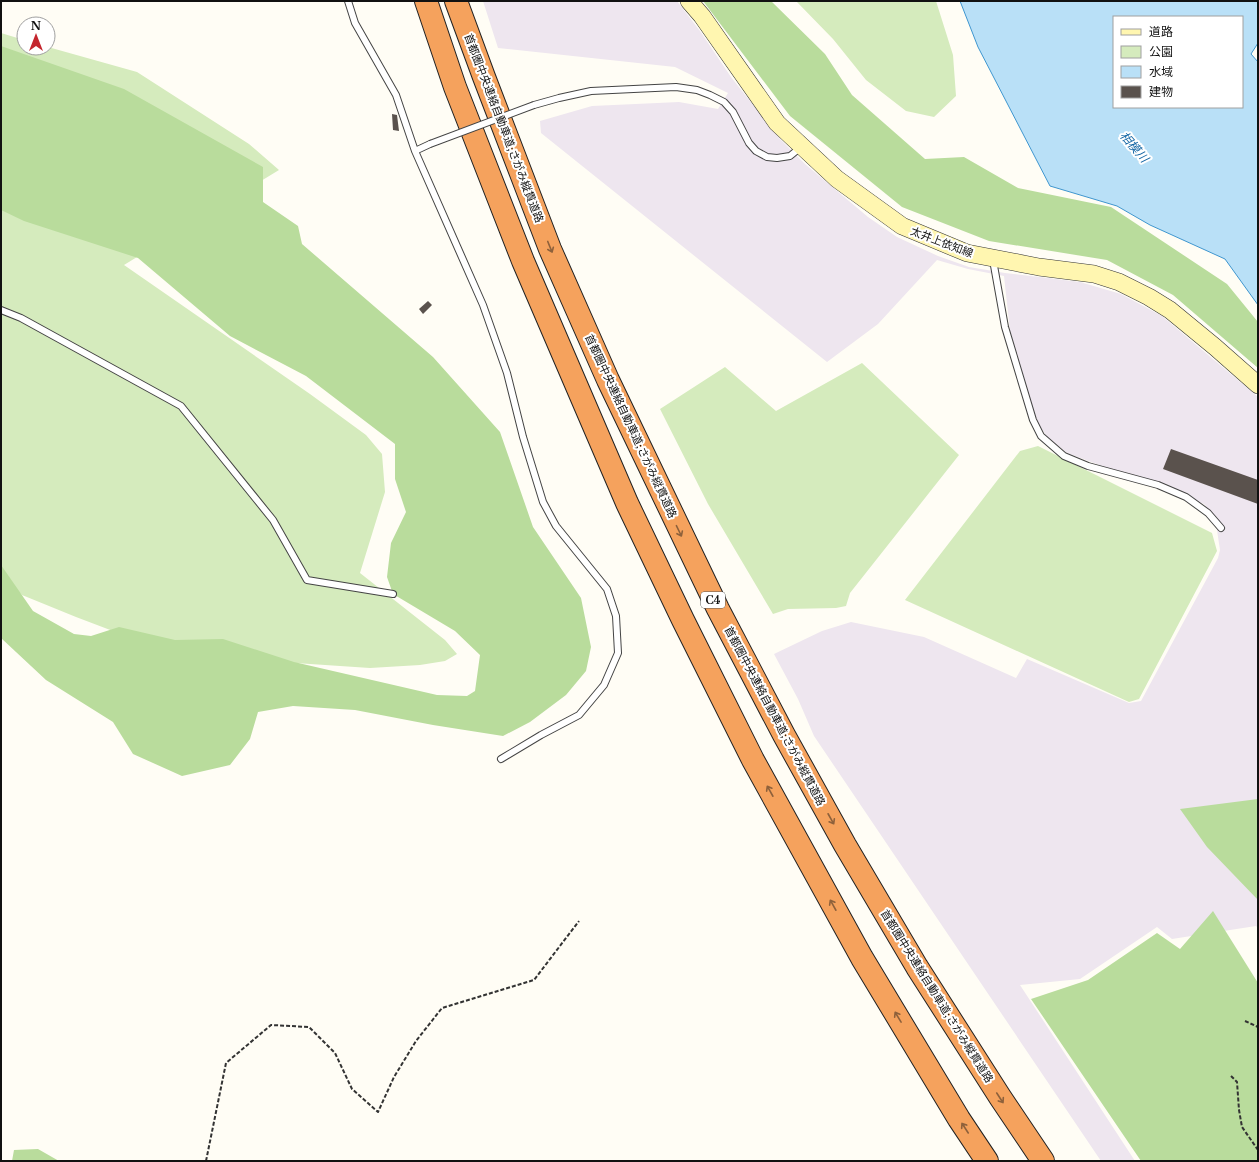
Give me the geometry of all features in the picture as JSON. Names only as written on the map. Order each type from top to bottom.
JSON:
[{"type":"highway","points":[[426,1],[455,87],[523,261],[627,503],[683,620],[753,760],[862,958],[959,1119],[987,1161]]},
{"type":"highway","name":"首都圏中央連絡自動車道;さがみ縦貫道路","points":[[456,1],[550,249],[611,386],[718,609],[784,735],[845,845],[917,966],[1000,1098],[1043,1161]]},
{"type":"main road","name":"太井上依知線","points":[[689,1],[702,16],[778,123],[801,147],[837,179],[902,226],[967,253],[1094,274],[1119,282],[1149,297],[1170,310],[1258,385]]},
{"type":"lane","points":[[348,1],[355,24],[396,95],[415,151],[483,304],[507,373],[523,437],[542,502],[556,526],[607,589],[616,616],[618,653],[604,685],[579,715],[541,735],[501,759]]},
{"type":"lane","points":[[415,151],[534,105],[559,98],[591,91],[676,87],[697,90],[724,102],[733,112],[749,143],[756,152],[778,158],[790,156],[801,147]]},
{"type":"lane","points":[[993,258],[1005,327],[1033,420],[1041,436],[1064,456],[1088,466],[1158,485],[1186,497],[1208,513],[1221,528]]},
{"type":"lane","points":[[1,310],[21,318],[181,406],[273,520],[307,580],[393,594]]},
{"type":"path","points":[[206,1161],[226,1063],[271,1025],[309,1027],[335,1053],[352,1088],[378,1112],[394,1077],[416,1041],[442,1008],[534,980],[579,921]]},
{"type":"path","points":[[1245,1021],[1258,1027]]},
{"type":"path","points":[[1231,1076],[1237,1082],[1242,1127],[1258,1150]]},
{"type":"shaded area","points":[[483,1],[677,1],[700,31],[731,77],[780,139],[805,164],[868,217],[897,237],[938,256],[969,267],[1080,282],[1121,294],[1162,316],[1258,397],[1258,928],[1256,926],[1172,939],[1157,927],[1080,979],[1020,985],[1135,1161],[1101,1161],[814,736],[798,699],[774,654],[822,631],[851,622],[924,637],[1016,678],[1027,659],[1129,703],[1141,701],[1218,558],[1220,550],[1215,517],[1204,504],[1067,453],[1047,437],[1036,420],[1010,331],[1004,276],[968,269],[937,260],[878,324],[827,362],[541,133],[540,121],[592,106],[679,102],[718,109],[728,93],[675,67],[498,48]]},
{"type":"green space","points":[[703,1],[771,1],[825,54],[852,95],[925,159],[964,157],[1018,188],[1111,207],[1227,284],[1258,322],[1258,368],[1173,295],[1107,260],[989,241],[902,207],[790,116]]},
{"type":"green space","points":[[796,1],[936,1],[953,55],[956,96],[934,117],[906,111],[866,80],[833,39]]},
{"type":"green space","points":[[1,33],[16,38],[16,56],[56,56],[56,49],[137,72],[249,144],[279,170],[124,265],[310,394],[366,435],[382,454],[385,492],[360,573],[445,640],[457,654],[445,661],[420,665],[370,668],[252,660],[155,647],[22,595],[1,573]]},
{"type":"green space","points":[[1,46],[16,51],[16,56],[30,56],[124,89],[263,167],[263,202],[298,226],[302,244],[433,357],[500,432],[533,527],[581,598],[591,647],[586,671],[566,695],[530,722],[503,736],[433,725],[355,710],[293,706],[258,712],[250,739],[230,765],[182,776],[133,754],[113,722],[46,680],[1,638],[1,565],[33,611],[74,634],[91,636],[119,627],[175,640],[223,639],[294,662],[437,695],[467,696],[475,691],[480,655],[455,631],[393,594],[387,577],[391,543],[406,512],[395,479],[395,444],[306,376],[230,336],[138,258],[24,221],[1,210]]},
{"type":"green space","points":[[862,363],[959,455],[850,593],[846,606],[836,608],[788,609],[773,614],[708,504],[660,409],[725,367],[776,411]]},
{"type":"green space","points":[[1038,446],[1212,533],[1217,551],[1139,699],[1129,702],[905,600],[1020,451]]},
{"type":"green space","points":[[1258,799],[1258,900],[1207,847],[1180,809]]},
{"type":"green space","points":[[1213,911],[1258,983],[1258,1161],[1141,1161],[1031,999],[1088,980],[1157,933],[1180,949]]},
{"type":"green space","points":[[38,1149],[59,1161],[12,1161],[14,1150]]},
{"type":"water","name":"相模川","points":[[960,1],[1258,1],[1258,43],[1251,54],[1258,62],[1258,305],[1225,259],[1150,225],[1117,206],[1050,186],[978,47]]},
{"type":"building","points":[[392,114],[397,115],[399,131],[393,130]]},
{"type":"building","points":[[428,301],[432,305],[423,314],[419,309]]},
{"type":"building","points":[[1171,449],[1258,480],[1258,504],[1163,469]]}]
